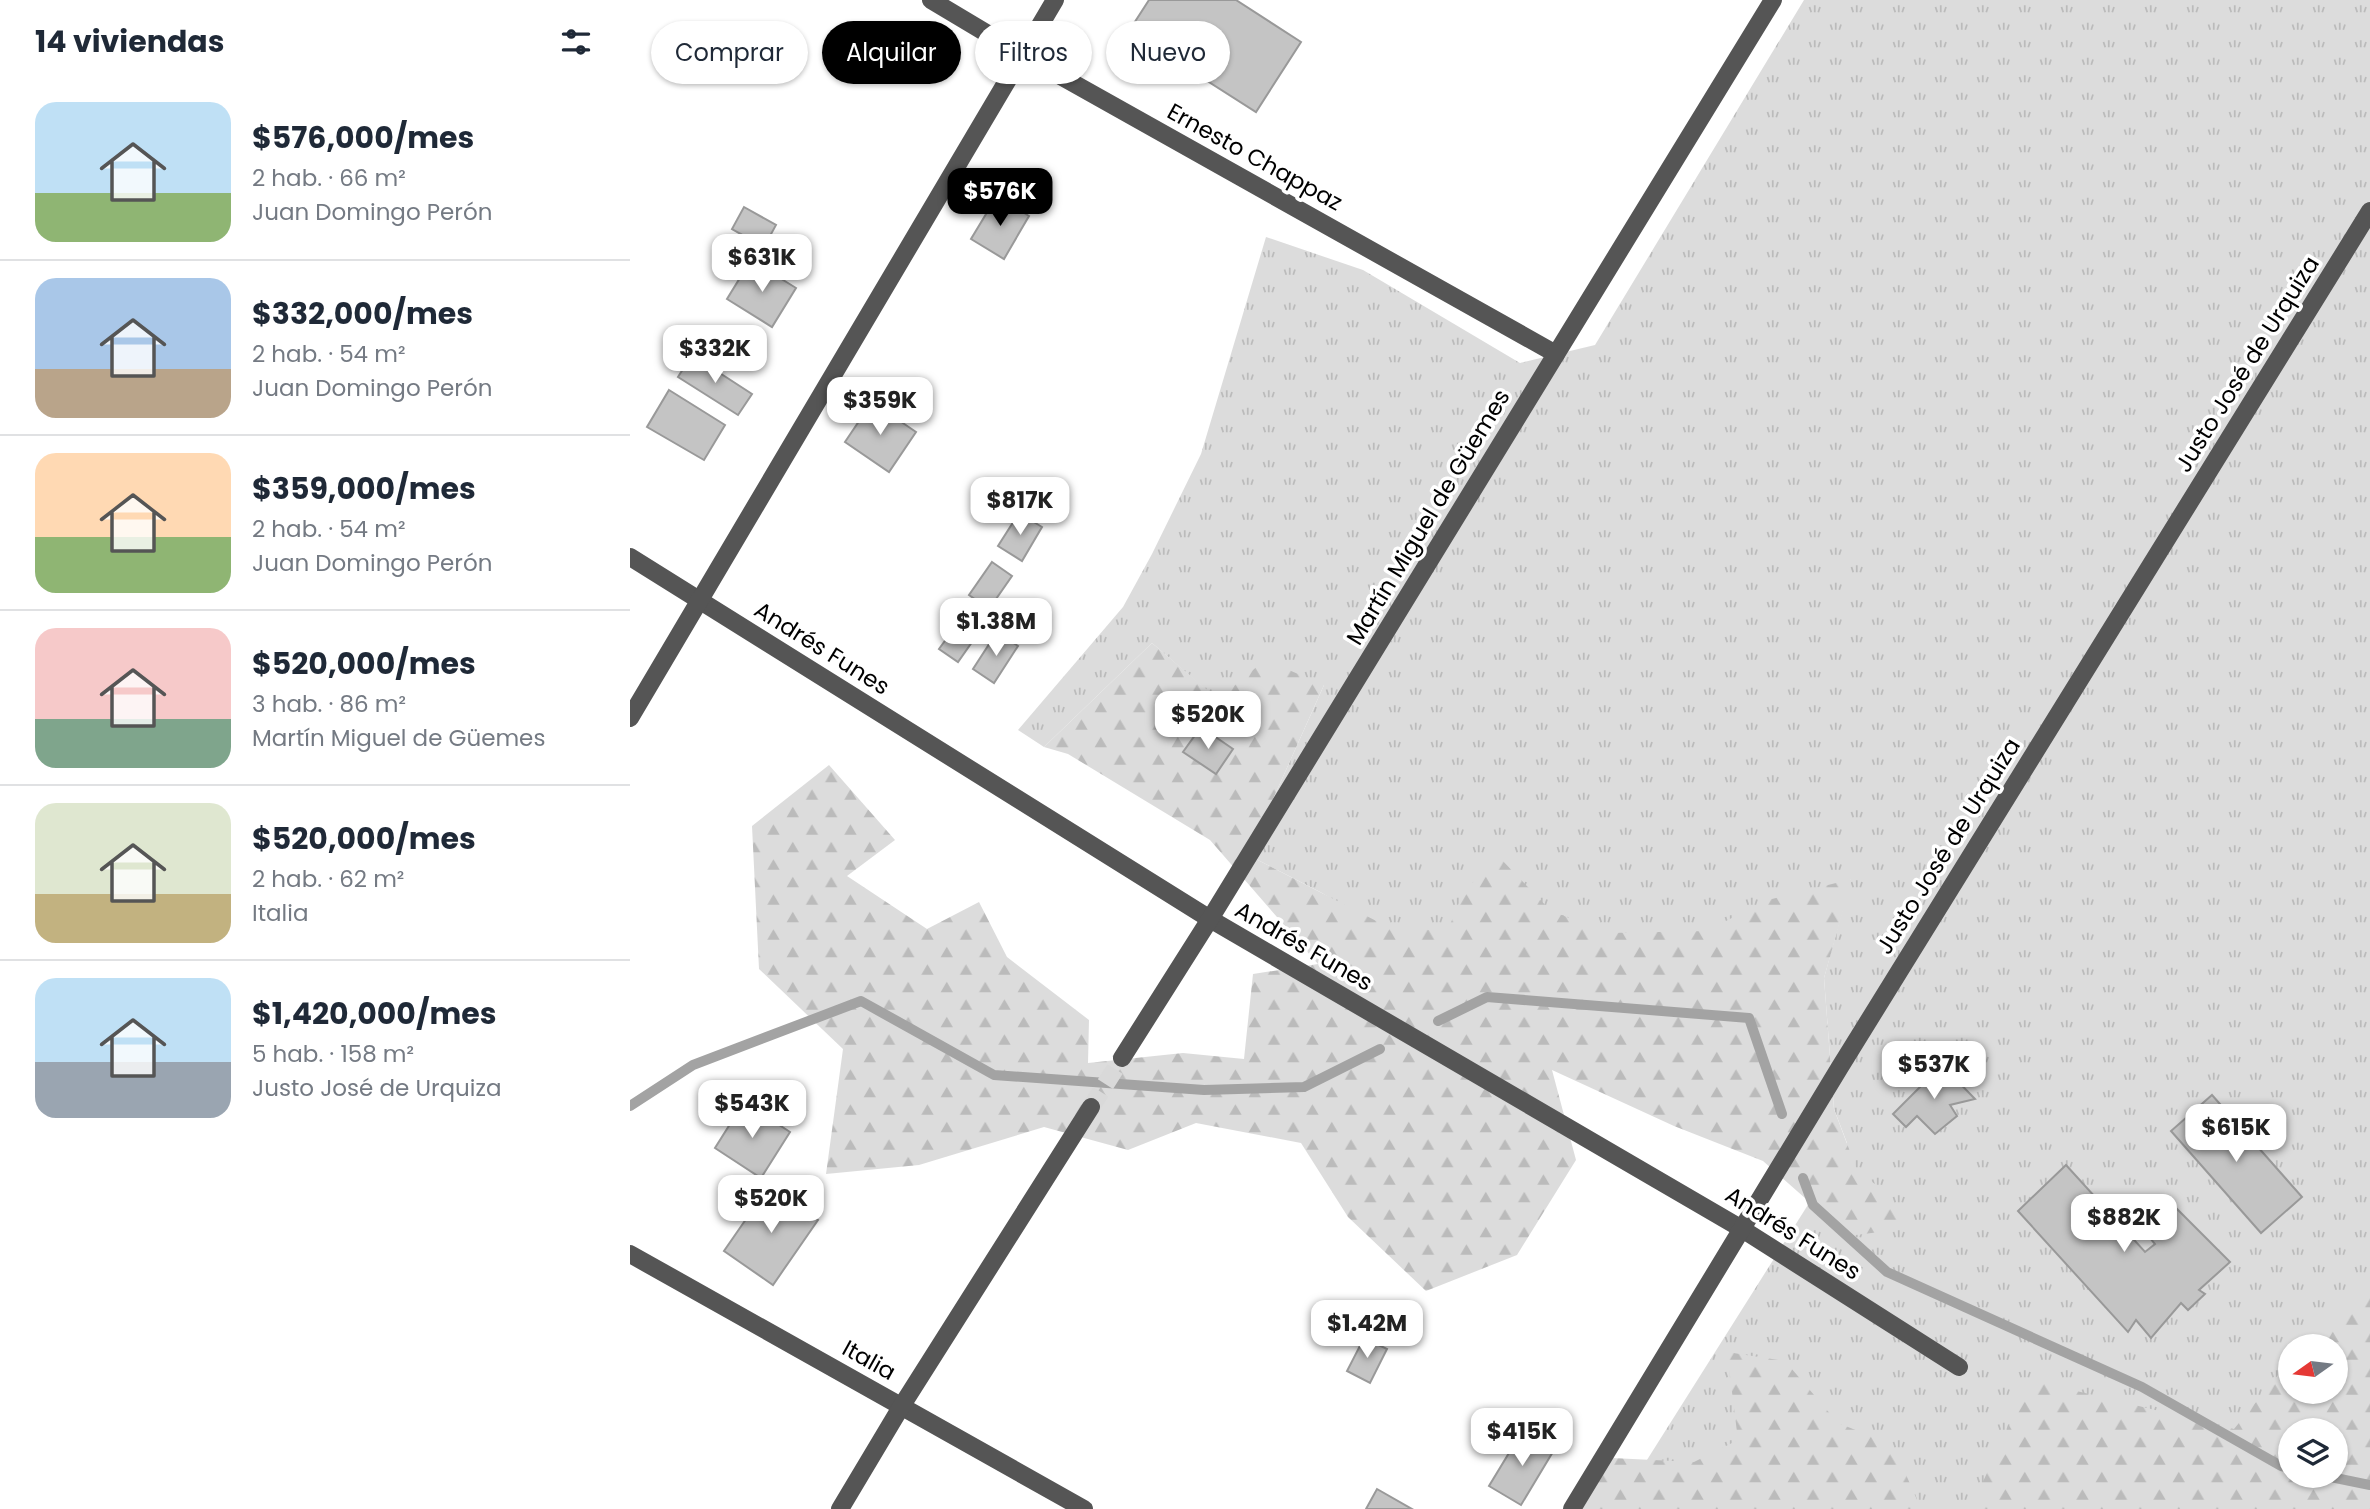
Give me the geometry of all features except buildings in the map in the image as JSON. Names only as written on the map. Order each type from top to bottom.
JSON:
[{"type":"street","name":"Ernesto Chappaz","points":[[932,0],[975,26]]},
{"type":"street","points":[[1043,21],[1055,0]]},
{"type":"street","name":"Martín Miguel de Güemes","points":[[1122,1058],[1210,919],[1773,0]]},
{"type":"street","points":[[630,718],[1006,84]]},
{"type":"street","name":"Ernesto Chappaz","points":[[1075,84],[1556,354]]},
{"type":"street","name":"Justo José de Urquiza","points":[[1572,1509],[2370,211]]},
{"type":"street","name":"Andrés Funes","points":[[630,557],[1210,919],[1742,1229],[1959,1367]]},
{"type":"street","points":[[840,1509],[901,1407],[1091,1107]]},
{"type":"street","name":"Italia","points":[[630,1254],[1084,1509]]},
{"type":"green space","points":[[1804,0],[2370,0],[2370,1509],[1616,1509],[1847,1143],[1834,1109],[1824,978],[1851,879],[1695,1125],[1322,893],[1248,855],[1324,685],[1218,700],[1152,643],[1044,747],[1018,730],[1123,607],[1152,554],[1201,454],[1266,237],[1363,270],[1520,363],[1595,345]]},
{"type":"green space","points":[[1152,643],[1218,699],[1265,660],[1324,685],[1248,855],[1384,925],[1447,932],[1464,891],[1499,857],[1551,911],[1609,933],[1707,931],[1764,901],[1852,879],[1824,978],[1834,1109],[1858,1173],[1889,1193],[1894,1215],[1903,1229],[1848,1236],[1763,1161],[1674,1126],[1552,1070],[1576,1160],[1517,1255],[1426,1291],[1348,1217],[1301,1143],[1196,1123],[1128,1150],[1044,1127],[919,1165],[826,1174],[843,1049],[759,969],[752,826],[829,765],[895,840],[847,876],[927,929],[979,902],[1007,957],[1089,1020],[1088,1063],[1183,1053],[1244,1059],[1253,974],[1318,964],[1210,840],[1068,754],[1044,747]]},
{"type":"green space","points":[[2370,1287],[2370,1509],[1970,1509],[2031,1380],[2234,1429],[2278,1375],[2278,1404],[2348,1404],[2348,1334],[2313,1334]]},
{"type":"green space","points":[[1727,1352],[1785,1361],[1838,1423],[1893,1445],[1921,1509],[1566,1509],[1612,1458],[1694,1462],[1738,1440]]},
{"type":"waterway","points":[[1438,1021],[1487,997],[1749,1018],[1782,1114]]},
{"type":"waterway","points":[[630,1106],[693,1065],[861,1001],[994,1075],[1204,1090],[1304,1087],[1380,1049]]},
{"type":"waterway","points":[[1803,1178],[1813,1205],[1887,1272],[2142,1387],[2278,1464]]},
{"type":"waterway","points":[[2348,1481],[2370,1485]]},
{"type":"tunnel","points":[[1091,1107],[1122,1058]]}]
